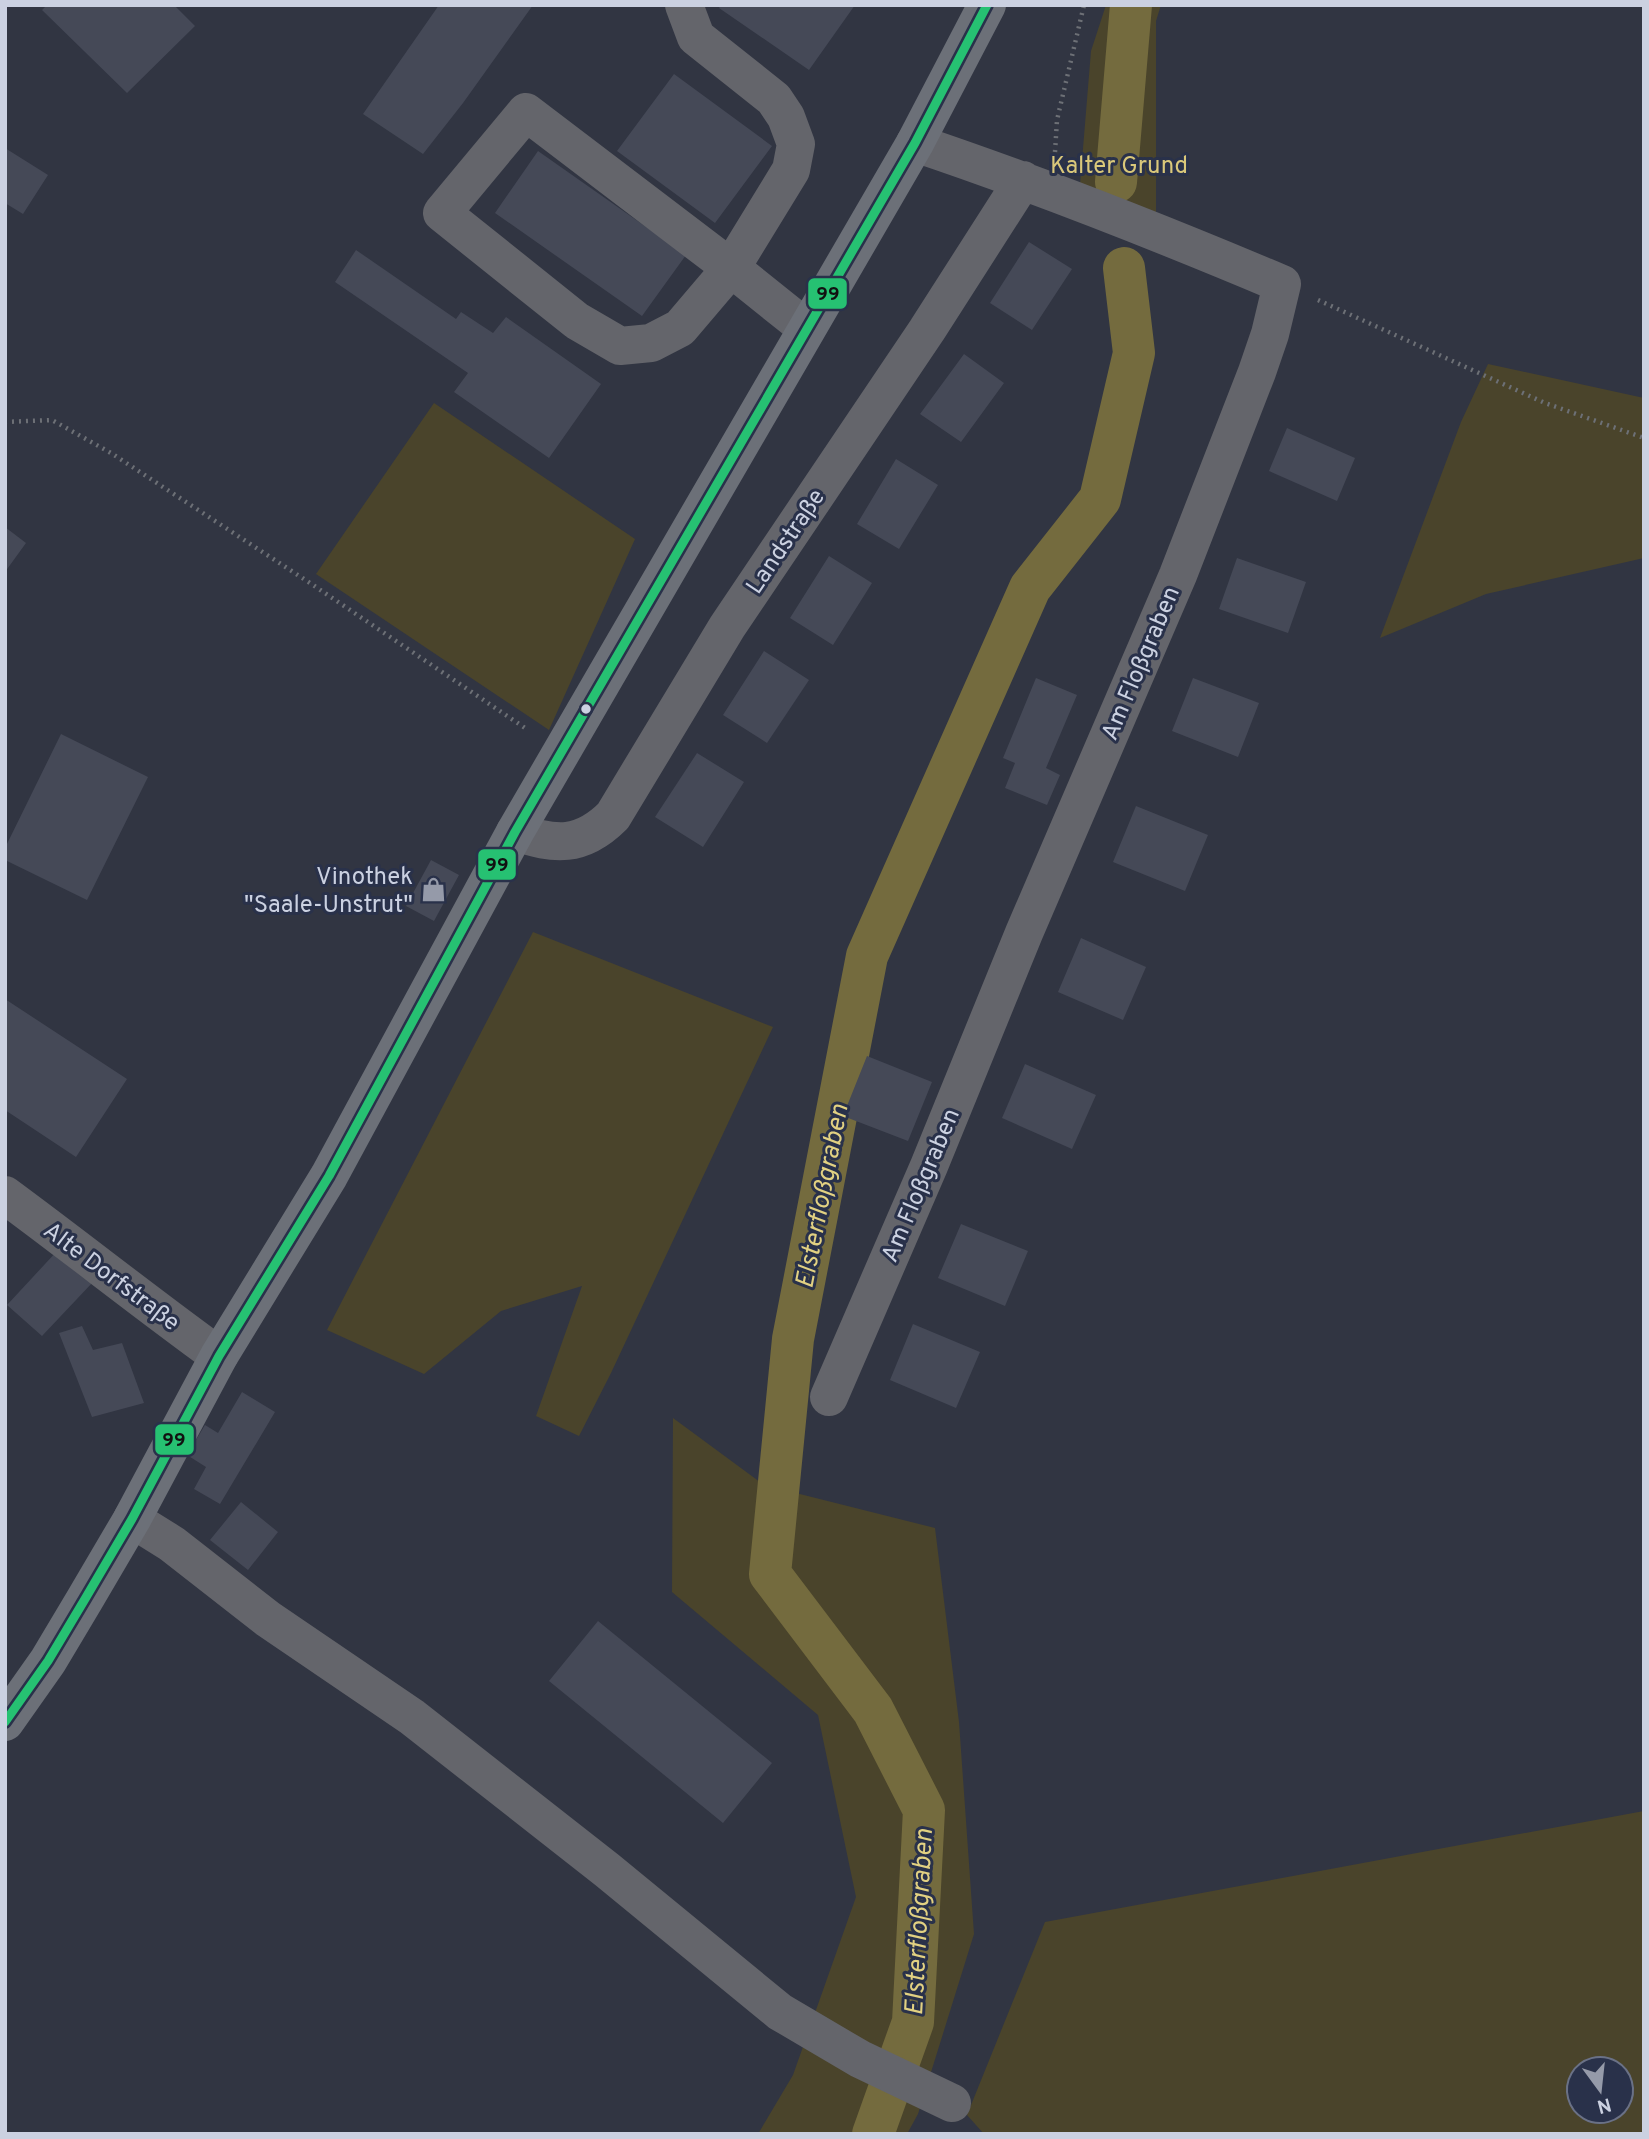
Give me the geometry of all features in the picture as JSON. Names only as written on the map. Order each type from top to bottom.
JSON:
[{"type":"main road","points":[[5,1722],[48,1661],[132,1519],[219,1356],[329,1176],[515,832],[915,143],[987,5]]},
{"type":"street","points":[[684,5],[696,37],[774,99],[786,117],[796,144],[791,170],[730,268],[680,328],[651,343],[620,346],[577,321],[442,213],[526,113],[730,268],[806,328]]},
{"type":"street","points":[[915,143],[1157,231],[1282,284]]},
{"type":"street","name":"Landstraße","points":[[515,832],[542,841],[567,842],[598,831],[613,816],[727,627],[927,330],[1038,186]]},
{"type":"street","name":"Am Floßgraben","points":[[829,1397],[1178,575],[1257,373],[1282,284]]},
{"type":"street","name":"Alte Dorfstraße","points":[[5,1195],[219,1356]]},
{"type":"street","points":[[132,1519],[172,1544],[268,1619],[412,1717],[607,1870],[780,2012],[860,2059],[952,2103]]},
{"type":"path","points":[[1038,186],[1057,120],[1084,5]]},
{"type":"path","points":[[1282,284],[1545,403],[1644,438]]},
{"type":"path","points":[[5,422],[52,420],[111,453],[561,752]]},
{"type":"green space","name":"Kalter Grund","points":[[1106,5],[1161,5],[1156,21],[1156,229],[1080,185],[1091,51]]},
{"type":"green space","points":[[1488,364],[1644,398],[1644,558],[1486,594],[1380,638],[1461,422]]},
{"type":"green space","points":[[434,403],[635,539],[549,730],[316,574]]},
{"type":"green space","points":[[533,932],[773,1027],[579,1436],[536,1416],[582,1286],[501,1311],[424,1374],[327,1330]]},
{"type":"green space","points":[[673,1418],[764,1485],[935,1528],[959,1722],[974,1934],[918,2114],[907,2134],[758,2134],[793,2075],[856,1897],[818,1715],[672,1592]]},
{"type":"green space","points":[[1644,1811],[1644,2134],[984,2134],[967,2115],[1045,1922]]},
{"type":"building","points":[[47,5],[174,5],[195,26],[127,93],[42,10]]},
{"type":"building","points":[[439,5],[533,5],[423,154],[363,114]]},
{"type":"building","points":[[721,5],[855,5],[809,70],[719,8]]},
{"type":"building","points":[[674,74],[772,146],[715,223],[617,151]]},
{"type":"building","points":[[5,148],[48,175],[23,214],[5,203]]},
{"type":"building","points":[[538,151],[686,255],[642,316],[495,213]]},
{"type":"building","points":[[1029,242],[1072,269],[1032,330],[990,303]]},
{"type":"building","points":[[356,250],[456,319],[461,312],[493,333],[506,317],[601,384],[549,458],[454,392],[468,373],[335,282]]},
{"type":"building","points":[[964,354],[1004,383],[961,442],[920,414]]},
{"type":"building","points":[[1287,428],[1355,458],[1337,501],[1269,471]]},
{"type":"building","points":[[896,459],[938,485],[899,549],[857,524]]},
{"type":"building","points":[[5,527],[26,543],[5,572]]},
{"type":"building","points":[[829,556],[872,583],[833,645],[790,618]]},
{"type":"building","points":[[1237,558],[1306,582],[1288,633],[1219,609]]},
{"type":"building","points":[[764,651],[809,680],[767,743],[723,715]]},
{"type":"building","points":[[1036,678],[1077,695],[1046,768],[1060,775],[1047,805],[1005,788],[1015,763],[1003,758]]},
{"type":"building","points":[[1193,678],[1259,703],[1238,757],[1172,731]]},
{"type":"building","points":[[61,734],[148,777],[87,900],[5,860],[5,848]]},
{"type":"building","points":[[697,753],[744,782],[703,847],[655,817]]},
{"type":"building","points":[[1136,806],[1208,835],[1185,891],[1113,862]]},
{"type":"building","name":"Vinothek \"Saale-Unstrut\"","points":[[431,860],[459,875],[434,921],[406,906]]},
{"type":"building","points":[[1081,938],[1146,967],[1123,1020],[1058,992]]},
{"type":"building","points":[[5,999],[127,1079],[76,1157],[5,1110]]},
{"type":"building","points":[[867,1056],[932,1082],[908,1141],[843,1116]]},
{"type":"building","points":[[1025,1064],[1096,1095],[1072,1149],[1002,1118]]},
{"type":"building","points":[[961,1224],[1028,1251],[1005,1306],[938,1278]]},
{"type":"building","points":[[58,1250],[93,1282],[42,1336],[7,1305]]},
{"type":"building","points":[[913,1324],[980,1352],[956,1408],[890,1380]]},
{"type":"building","points":[[82,1326],[93,1350],[122,1343],[144,1403],[92,1417],[59,1333]]},
{"type":"building","points":[[242,1392],[275,1412],[220,1504],[194,1489],[206,1467],[187,1455],[205,1425],[218,1433]]},
{"type":"building","points":[[241,1502],[278,1532],[248,1570],[210,1540]]},
{"type":"building","points":[[598,1621],[772,1763],[723,1823],[549,1681]]},
{"type":"waterway","name":"Elsterfloßgraben","points":[[1116,182],[1131,5]]},
{"type":"waterway","name":"Elsterfloßgraben","points":[[873,2134],[913,2022],[924,1810],[873,1710],[770,1574],[793,1339],[867,956],[1030,588],[1100,499],[1134,353],[1124,268]]},
{"type":"transit line","name":"99","points":[[5,1722],[48,1661],[85,1599],[132,1519],[219,1356],[329,1176],[515,832],[915,143],[987,5]]},
{"type":"place","name":"Vinothek \"Saale-Unstrut\"","points":[[433,890]]}]
